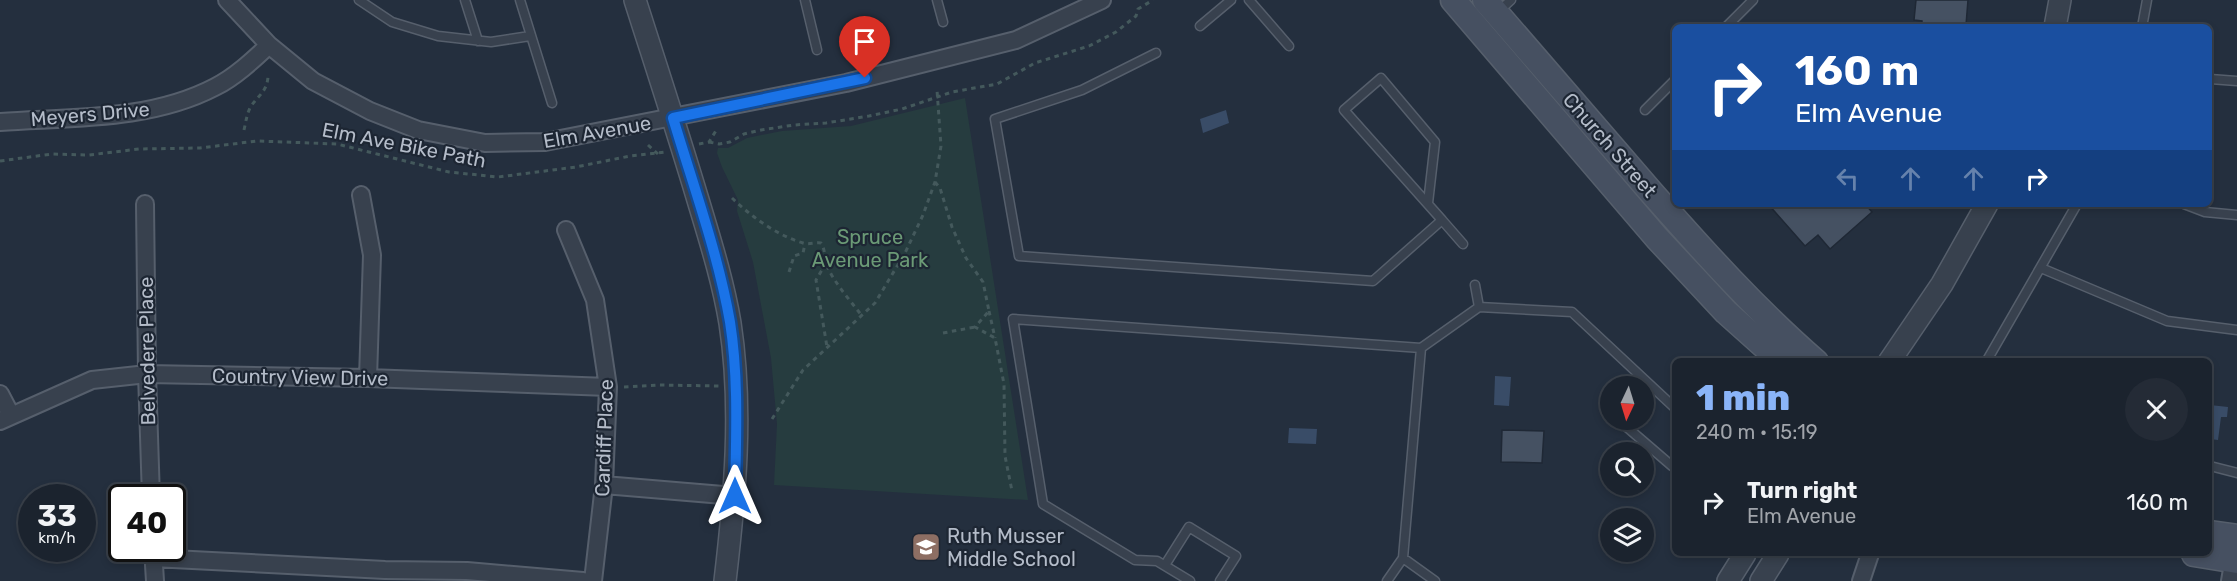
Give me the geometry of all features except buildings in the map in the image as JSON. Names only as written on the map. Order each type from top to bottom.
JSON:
[{"type":"main road","name":"Church Street","points":[[1453,0],[1657,238],[1726,312],[1778,358]]},
{"type":"main road","name":"Church Street","points":[[1497,4],[1673,217],[1781,332],[1811,358]]},
{"type":"main road","points":[[2212,533],[2237,537]]},
{"type":"main road","points":[[2200,556],[2234,568]]},
{"type":"street","name":"Elm Avenue","points":[[227,0],[269,45],[313,81],[370,111],[418,130],[485,143],[545,142],[846,83],[1016,40],[1102,0]]},
{"type":"street","points":[[635,0],[722,281],[734,352],[735,496],[725,581]]},
{"type":"street","points":[[2056,24],[2060,0]]},
{"type":"street","name":"Meyers Drive","points":[[0,122],[134,113],[177,103],[216,87],[251,62],[269,45]]},
{"type":"street","points":[[361,195],[372,255],[368,378]]},
{"type":"street","name":"Belvedere Place","points":[[145,204],[151,484]]},
{"type":"street","points":[[1892,358],[1942,284],[1985,207]]},
{"type":"street","name":"Cardiff Place","points":[[566,230],[596,300],[614,387],[593,581]]},
{"type":"street","name":"Country View Drive","points":[[5,418],[92,380],[147,374],[368,378],[614,387]]},
{"type":"street","points":[[0,394],[5,418]]},
{"type":"street","points":[[604,484],[735,496]]},
{"type":"street","points":[[2234,568],[2237,537]]},
{"type":"street","points":[[1728,581],[1744,556]]},
{"type":"street","points":[[1761,581],[1777,556]]},
{"type":"street","points":[[1861,581],[1869,556]]},
{"type":"street","points":[[186,557],[384,575],[467,571],[583,581]]},
{"type":"street","points":[[154,562],[155,581]]},
{"type":"lane","points":[[359,0],[392,22],[438,36],[491,42],[530,36]]},
{"type":"lane","points":[[465,0],[478,41]]},
{"type":"lane","points":[[520,0],[552,103]]},
{"type":"lane","points":[[805,0],[817,50]]},
{"type":"lane","points":[[938,0],[943,22]]},
{"type":"lane","points":[[1200,26],[1231,0]]},
{"type":"lane","points":[[1249,0],[1288,46]]},
{"type":"lane","points":[[1729,24],[1753,0]]},
{"type":"lane","points":[[2143,24],[2147,0]]},
{"type":"lane","points":[[1156,53],[1082,90],[995,119],[1019,255],[1373,281],[1442,220]]},
{"type":"lane","points":[[1428,202],[1435,142],[1381,78],[1344,110],[1463,244]]},
{"type":"lane","points":[[2212,79],[2237,81]]},
{"type":"lane","points":[[1645,110],[1672,83]]},
{"type":"lane","points":[[1988,358],[2075,207]]},
{"type":"lane","points":[[2192,207],[2205,212],[2237,215]]},
{"type":"lane","points":[[2041,268],[2167,321],[2237,330]]},
{"type":"lane","points":[[1475,285],[1479,307]]},
{"type":"lane","points":[[1190,581],[1157,561],[1135,560],[1043,504],[1013,319],[1421,348],[1479,307],[1572,312],[1640,376]]},
{"type":"lane","points":[[1387,581],[1402,558],[1421,348]]},
{"type":"lane","points":[[1654,389],[1672,405]]},
{"type":"lane","points":[[1630,430],[1672,466]]},
{"type":"lane","points":[[2212,466],[2237,472]]},
{"type":"lane","points":[[1165,566],[1190,527],[1236,556],[1220,581]]},
{"type":"lane","points":[[1402,558],[1435,581]]},
{"type":"path","points":[[717,129],[709,142],[719,144],[761,130],[868,116],[939,98],[952,92],[997,84],[1035,63],[1089,46],[1116,32],[1136,16],[1138,9],[1153,0]]},
{"type":"path","points":[[244,130],[252,104],[264,93],[268,77]]},
{"type":"path","points":[[772,419],[802,370],[875,303],[905,253],[935,182],[941,147],[937,90]]},
{"type":"path","name":"Elm Ave Bike Path","points":[[0,161],[52,154],[89,155],[139,149],[200,148],[257,141],[337,144],[449,172],[498,177],[576,167],[630,156],[658,154],[648,145]]},
{"type":"path","points":[[935,182],[940,188],[952,227],[966,258],[983,282],[1004,384],[1005,456],[1012,490]]},
{"type":"path","points":[[732,198],[754,219],[806,244],[821,243],[825,249],[826,263],[835,280],[862,316]]},
{"type":"path","points":[[789,272],[794,256],[803,253],[806,244]]},
{"type":"path","points":[[826,263],[816,280],[827,349]]},
{"type":"path","points":[[943,333],[975,327],[989,311]]},
{"type":"path","points":[[975,327],[995,338]]},
{"type":"path","points":[[614,387],[659,385],[736,387]]},
{"type":"green space","name":"Spruce Avenue Park","points":[[965,98],[1028,500],[774,485],[777,424],[771,358],[753,262],[737,211],[738,200],[722,167],[717,153],[718,148],[728,148],[747,138],[782,131],[851,126]]},
{"type":"water","points":[[1226,110],[1229,123],[1203,133],[1200,119]]},
{"type":"water","points":[[1495,376],[1511,377],[1509,406],[1494,405]]},
{"type":"water","points":[[2212,405],[2228,407],[2227,417],[2221,417],[2218,440],[2212,439]]},
{"type":"water","points":[[1289,428],[1317,429],[1316,444],[1288,443]]},
{"type":"place","name":"Ruth Musser Middle School","points":[[926,547]]},
{"type":"route","points":[[735,496],[736,387],[730,322],[722,281],[673,118],[865,78]]}]
